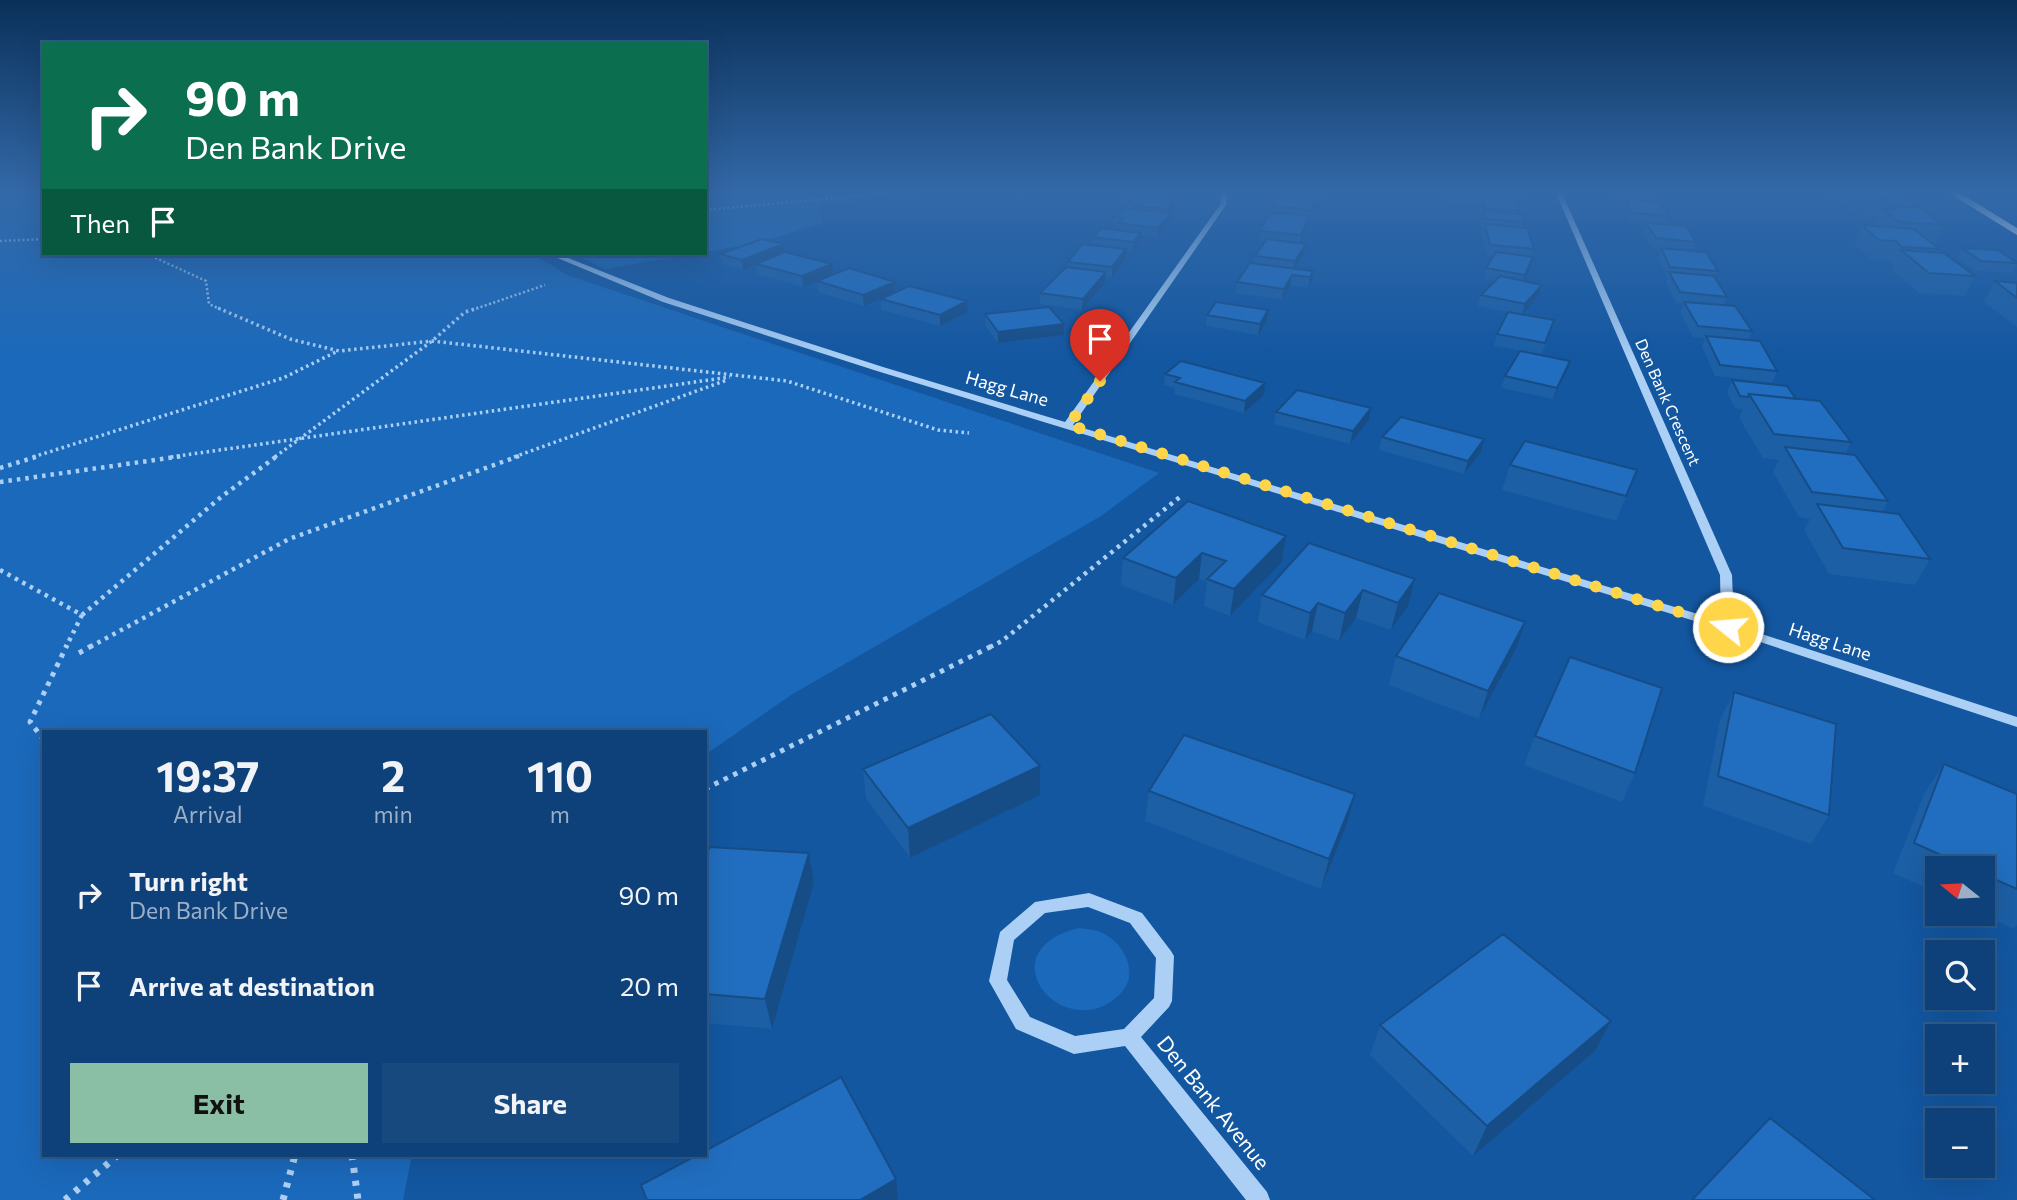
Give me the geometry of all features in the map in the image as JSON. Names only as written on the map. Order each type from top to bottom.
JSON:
[{"type":"street","points":[[1069,425],[1192,249]]},
{"type":"street","name":"Den Bank Crescent","points":[[1584,249],[1727,575],[1728,627]]},
{"type":"street","name":"Hagg Lane","points":[[556,256],[679,304],[981,401],[1215,468],[1728,627],[2017,722]]},
{"type":"street","name":"Den Bank Avenue","points":[[1090,900],[1136,918],[1165,956],[1163,1001],[1129,1037],[1074,1045],[1023,1023],[998,981],[1006,937],[1041,907],[1090,900]]},
{"type":"street","name":"Den Bank Avenue","points":[[1129,1037],[1259,1200]]},
{"type":"path","points":[[151,256],[206,281],[209,304],[290,339],[339,351]]},
{"type":"path","points":[[42,737],[30,722],[82,615],[221,497],[432,341],[465,312],[589,271]]},
{"type":"path","points":[[0,468],[283,378],[339,351],[432,341],[787,381],[938,430],[979,434]]},
{"type":"path","points":[[0,482],[738,376]]},
{"type":"path","points":[[79,653],[289,539],[738,376]]},
{"type":"path","points":[[707,788],[1002,641],[1215,468]]},
{"type":"path","points":[[0,570],[82,615]]},
{"type":"path","points":[[65,1200],[116,1157]]},
{"type":"path","points":[[283,1200],[294,1157]]},
{"type":"path","points":[[352,1157],[358,1200]]},
{"type":"shaded area","points":[[0,249],[42,249],[42,256],[537,256],[567,275],[1159,473],[1101,516],[791,695],[707,754],[707,730],[42,730],[42,1157],[412,1157],[403,1200],[0,1200]]},
{"type":"shaded area","points":[[578,256],[681,256],[605,269]]},
{"type":"shaded area","points":[[1079,928],[1105,934],[1113,940],[1125,954],[1129,971],[1125,988],[1118,996],[1097,1008],[1075,1010],[1056,1003],[1042,989],[1035,973],[1037,955],[1051,940]]},
{"type":"building","points":[[734,249],[770,249],[742,260],[720,254]]},
{"type":"building","points":[[1078,249],[1126,249],[1112,267],[1068,262]]},
{"type":"building","points":[[1260,249],[1303,249],[1295,261],[1255,256]]},
{"type":"building","points":[[1661,249],[1706,252],[1718,271],[1670,267]]},
{"type":"building","points":[[1963,249],[1998,250],[2017,263],[1981,261]]},
{"type":"building","points":[[1901,250],[1944,253],[1975,276],[1929,273]]},
{"type":"building","points":[[785,252],[832,264],[802,276],[756,264]]},
{"type":"building","points":[[1496,252],[1533,257],[1525,275],[1486,268]]},
{"type":"building","points":[[1250,263],[1313,271],[1310,277],[1292,275],[1284,289],[1237,282]]},
{"type":"building","points":[[1066,267],[1106,272],[1083,299],[1040,293]]},
{"type":"building","points":[[849,268],[895,282],[863,295],[817,281]]},
{"type":"building","points":[[1669,272],[1714,276],[1727,297],[1680,292]]},
{"type":"building","points":[[1500,276],[1542,285],[1525,304],[1481,295]]},
{"type":"building","points":[[1995,281],[2017,283],[2017,298]]},
{"type":"building","points":[[909,286],[967,301],[940,315],[881,299]]},
{"type":"building","points":[[1216,302],[1268,310],[1260,324],[1207,315]]},
{"type":"building","points":[[1684,302],[1735,306],[1752,331],[1698,326]]},
{"type":"building","points":[[1049,307],[1064,324],[998,332],[985,314]]},
{"type":"building","points":[[1508,312],[1554,320],[1545,343],[1497,334]]},
{"type":"building","points":[[1706,336],[1760,341],[1777,371],[1720,365]]},
{"type":"building","points":[[1520,351],[1570,361],[1557,388],[1505,376]]},
{"type":"building","points":[[1181,361],[1265,383],[1245,401],[1175,382],[1180,378],[1165,374]]},
{"type":"building","points":[[1732,380],[1787,386],[1796,399],[1749,394],[1748,397],[1740,396]]},
{"type":"building","points":[[1297,390],[1371,408],[1353,431],[1276,412]]},
{"type":"building","points":[[1749,394],[1820,401],[1851,442],[1774,434]]},
{"type":"building","points":[[1401,417],[1484,439],[1468,461],[1382,437]]},
{"type":"building","points":[[1525,441],[1637,470],[1626,496],[1510,465]]},
{"type":"building","points":[[1785,447],[1855,455],[1888,501],[1812,492]]},
{"type":"building","points":[[1188,501],[1286,536],[1234,589],[1207,579],[1226,561],[1202,553],[1176,578],[1123,558]]},
{"type":"building","points":[[1817,504],[1899,514],[1930,559],[1843,548]]},
{"type":"building","points":[[1309,543],[1415,579],[1398,603],[1363,590],[1345,613],[1318,603],[1310,613],[1262,595]]},
{"type":"building","points":[[1439,593],[1525,622],[1488,691],[1396,656]]},
{"type":"building","points":[[1570,657],[1662,688],[1635,773],[1535,736]]},
{"type":"building","points":[[1734,692],[1836,724],[1829,815],[1718,776]]},
{"type":"building","points":[[991,714],[1040,766],[908,828],[863,769]]},
{"type":"building","points":[[1184,735],[1355,794],[1329,859],[1149,791]]},
{"type":"building","points":[[1944,764],[2017,794],[2017,889],[1995,879],[1995,856],[1943,856],[1914,843]]},
{"type":"building","points":[[710,847],[809,853],[765,999],[707,994],[707,853]]},
{"type":"building","points":[[1503,934],[1611,1021],[1487,1126],[1380,1025]]},
{"type":"building","points":[[841,1077],[896,1179],[860,1200],[647,1200],[641,1185],[693,1157],[707,1157],[707,1150]]},
{"type":"building","points":[[1770,1118],[1875,1200],[1692,1200]]},
{"type":"route","points":[[1100,381],[1069,425],[1728,627]]}]
